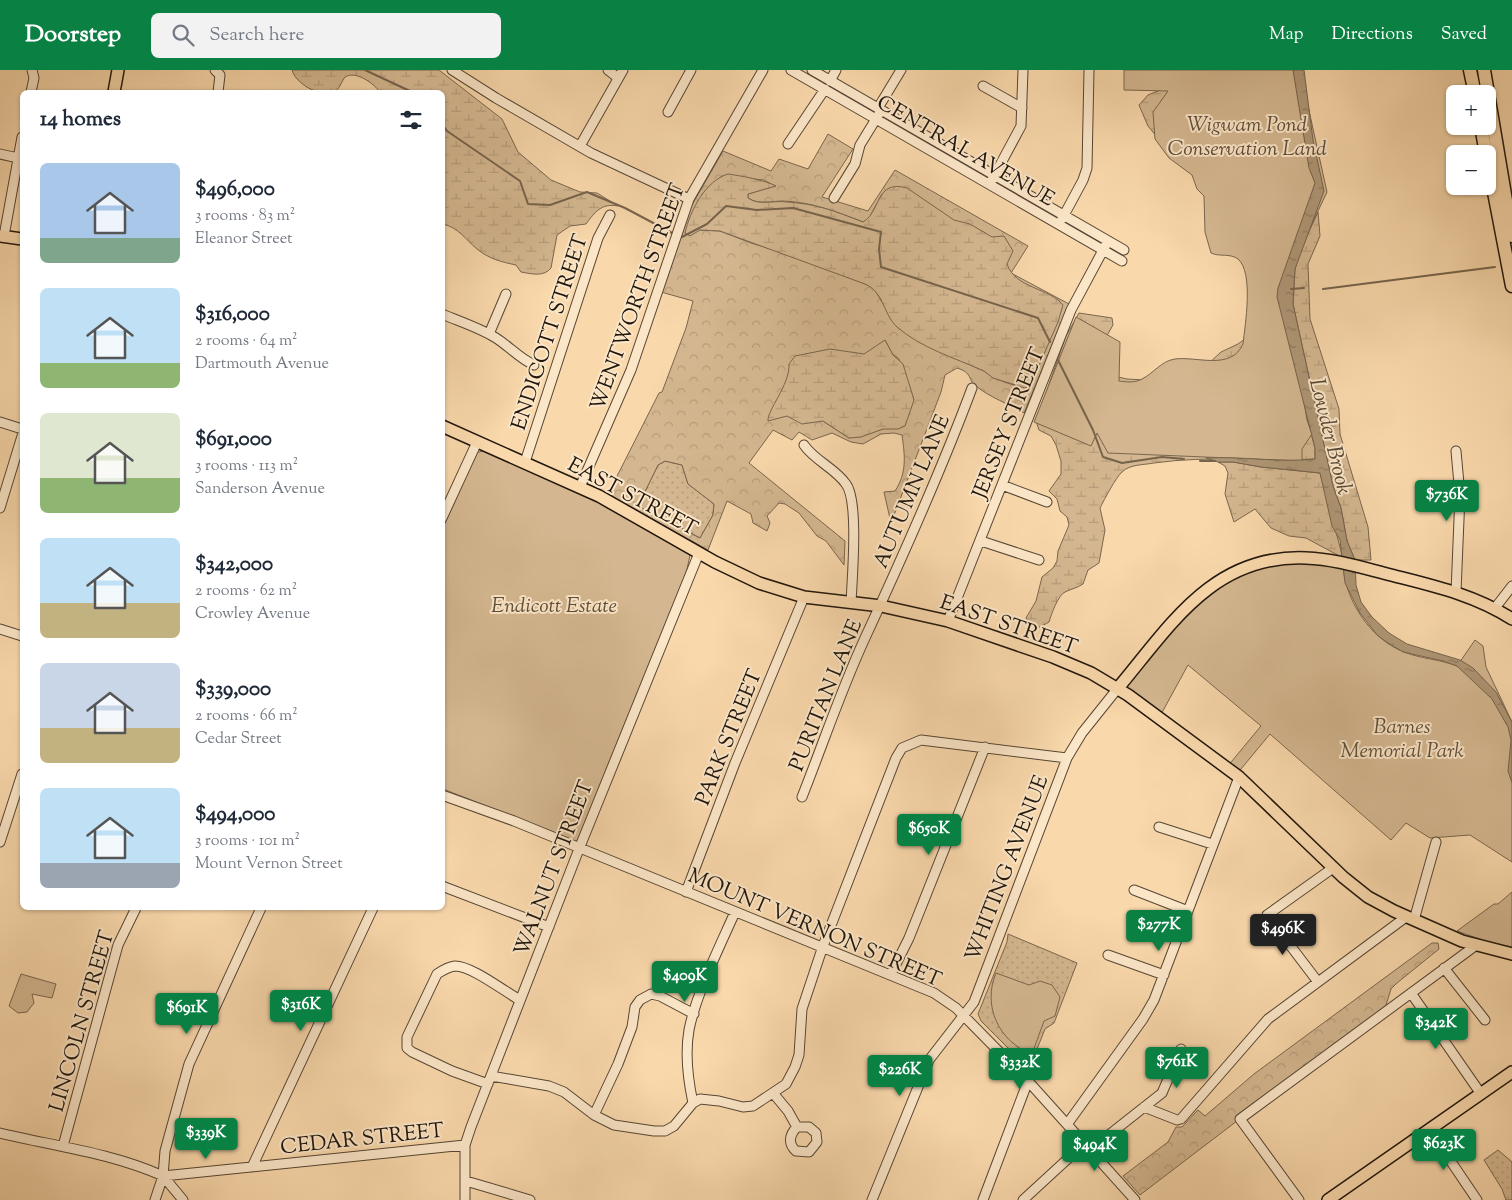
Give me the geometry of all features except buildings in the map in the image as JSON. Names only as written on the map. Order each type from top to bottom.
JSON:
[{"type":"highway","points":[[1470,70],[1473,85]]},
{"type":"highway","points":[[1484,70],[1512,236]]},
{"type":"highway","points":[[1495,195],[1512,286]]},
{"type":"main road","points":[[114,90],[118,70]]},
{"type":"main road","points":[[2,236],[20,239]]},
{"type":"main road","name":"EAST STREET","points":[[445,427],[580,487],[699,553],[758,583],[804,597],[881,606],[948,620],[1053,657],[1092,673],[1118,688],[1239,777],[1333,868],[1368,897],[1410,918],[1475,946],[1512,954]]},
{"type":"main road","points":[[1118,688],[1185,607],[1221,579],[1251,566],[1278,559],[1306,558],[1363,568],[1456,592],[1495,608],[1512,619]]},
{"type":"main road","points":[[1331,1199],[1512,1072]]},
{"type":"street","points":[[31,90],[34,78],[32,70]]},
{"type":"street","points":[[452,70],[496,98],[580,146],[689,199]]},
{"type":"street","points":[[580,146],[621,74],[608,70]]},
{"type":"street","points":[[668,112],[691,70]]},
{"type":"street","name":"WENTWORTH STREET","points":[[580,487],[628,376],[689,199],[763,70]]},
{"type":"street","name":"CENTRAL AVENUE","points":[[791,70],[1122,261]]},
{"type":"street","name":"CENTRAL AVENUE","points":[[812,70],[1124,250]]},
{"type":"street","points":[[830,80],[836,70]]},
{"type":"street","points":[[834,198],[855,164],[860,145],[876,119],[901,70]]},
{"type":"street","points":[[989,184],[1020,131],[1023,70]]},
{"type":"street","points":[[1059,224],[1080,187],[1087,168],[1089,70]]},
{"type":"street","points":[[217,72],[218,90]]},
{"type":"street","points":[[983,86],[1022,108]]},
{"type":"street","points":[[788,144],[824,89]]},
{"type":"street","points":[[2,236],[20,148]]},
{"type":"street","points":[[0,154],[18,158]]},
{"type":"street","name":"ENDICOTT STREET","points":[[526,462],[598,238],[610,215]]},
{"type":"street","name":"JERSEY STREET","points":[[948,620],[981,541],[1071,310],[1108,241]]},
{"type":"street","points":[[489,334],[506,294]]},
{"type":"street","points":[[445,315],[489,334],[534,365]]},
{"type":"street","name":"AUTUMN LANE","points":[[881,606],[941,469],[972,388]]},
{"type":"street","points":[[0,422],[20,428]]},
{"type":"street","points":[[445,511],[477,442]]},
{"type":"street","points":[[0,508],[20,443]]},
{"type":"street","points":[[804,444],[815,459],[842,478],[848,486],[853,516],[851,603]]},
{"type":"street","points":[[1456,451],[1460,495],[1456,592]]},
{"type":"street","points":[[1002,485],[1047,502]]},
{"type":"street","points":[[981,541],[1039,560]]},
{"type":"street","name":"WALNUT STREET","points":[[465,1200],[465,1145],[579,849],[699,553]]},
{"type":"street","points":[[1495,608],[1512,586]]},
{"type":"street","name":"PARK STREET","points":[[686,892],[734,763],[804,597]]},
{"type":"street","name":"PURITAN LANE","points":[[802,797],[864,639],[881,606]]},
{"type":"street","points":[[0,628],[20,635]]},
{"type":"street","name":"WHITING AVENUE","points":[[872,1200],[926,1066],[943,1039],[974,1002],[1067,758],[1082,733],[1118,688]]},
{"type":"street","points":[[520,1000],[460,966],[446,968],[438,974],[407,1037],[407,1048],[452,1071],[489,1080],[556,1089],[594,1115],[614,1125],[629,1129],[666,1131],[681,1119],[693,1103],[700,1099],[719,1101],[743,1107],[753,1106],[786,1084],[795,1067],[799,1055],[802,1009],[823,946],[896,758],[902,748],[921,740],[1067,758]]},
{"type":"street","points":[[891,974],[909,938],[985,747]]},
{"type":"street","points":[[1068,1123],[1143,1019],[1164,975],[1212,844],[1239,777]]},
{"type":"street","points":[[0,842],[20,780]]},
{"type":"street","name":"MOUNT VERNON STREET","points":[[445,796],[514,821],[579,849],[823,946],[891,974],[942,998],[964,1016],[1028,1081],[1068,1123],[1135,1200]]},
{"type":"street","points":[[1159,827],[1212,844]]},
{"type":"street","points":[[1144,1107],[1177,1120],[1181,1119],[1268,1019],[1410,918],[1436,842]]},
{"type":"street","points":[[1318,982],[1267,915],[1333,868]]},
{"type":"street","points":[[445,887],[549,927]]},
{"type":"street","points":[[1134,890],[1188,911]]},
{"type":"street","name":"LINCOLN STREET","points":[[63,1146],[114,958],[135,910]]},
{"type":"street","points":[[155,1200],[163,1176],[165,1151],[189,1064],[260,910]]},
{"type":"street","points":[[252,1167],[372,910]]},
{"type":"street","points":[[693,1103],[689,1084],[689,1031],[735,912]]},
{"type":"street","points":[[1300,1200],[1240,1119],[1475,946]]},
{"type":"street","points":[[1108,955],[1164,975]]},
{"type":"street","points":[[1444,968],[1485,1020]]},
{"type":"street","points":[[1411,993],[1481,1094]]},
{"type":"street","points":[[594,1115],[618,1064],[632,1027],[635,1007],[640,1000],[651,994],[660,996],[694,1014]]},
{"type":"street","points":[[1023,1200],[1088,1146],[1144,1107],[1164,1090],[1181,1050]]},
{"type":"street","points":[[983,1200],[1028,1081]]},
{"type":"street","points":[[773,1093],[788,1111],[797,1127]]},
{"type":"street","points":[[1430,1129],[1477,1200]]},
{"type":"street","name":"CEDAR STREET","points":[[1,1136],[63,1146],[136,1166],[163,1176],[465,1145]]},
{"type":"street","points":[[163,1176],[183,1200]]},
{"type":"street","points":[[466,1182],[530,1200]]},
{"type":"green space","points":[[292,70],[439,70],[502,119],[518,152],[551,180],[580,192],[597,193],[618,206],[603,207],[586,224],[570,226],[557,235],[551,268],[548,271],[538,274],[521,272],[516,265],[486,255],[458,231],[445,225],[445,90],[378,90],[369,82],[354,75],[349,75],[345,77],[336,90],[313,90],[294,75]]},
{"type":"green space","name":"Wigwam Pond Conservation Land","points":[[1124,70],[1300,70],[1327,192],[1284,283],[1307,420],[1312,434],[1302,449],[1302,461],[1108,453],[1097,433],[1091,446],[1034,422],[1076,317],[1120,342],[1119,381],[1131,382],[1139,380],[1170,360],[1222,360],[1238,352],[1243,344],[1247,312],[1247,287],[1243,266],[1235,257],[1211,253],[1205,232],[1204,196],[1197,189],[1192,175],[1169,158],[1155,139],[1153,112],[1168,91],[1124,90]]},
{"type":"green space","points":[[1172,85],[1278,288],[1302,401],[1315,448],[1315,459],[1195,459],[1133,466],[1125,469],[1110,489],[1100,508],[1105,530],[1099,563],[1088,570],[1083,584],[1062,594],[1049,622],[1040,627],[1035,626],[1030,624],[1026,618],[1036,601],[1042,577],[1053,568],[1057,561],[1058,551],[1069,525],[1067,517],[1060,511],[1057,499],[1049,491],[1061,474],[1061,461],[1056,445],[1051,436],[1039,430],[1036,421],[1066,336],[1079,313],[1112,318],[1113,325],[1105,339],[1114,376],[1127,379],[1144,380],[1196,375],[1221,352],[1249,336],[1252,273],[1208,228],[1205,181],[1157,137],[1148,126],[1139,105],[1148,95]]},
{"type":"green space","points":[[828,134],[853,149],[822,197],[868,211],[895,170],[1028,246],[1011,273],[1069,304],[1024,413],[981,390],[973,383],[968,374],[962,370],[957,368],[945,375],[941,392],[891,523],[884,492],[895,491],[902,478],[904,457],[902,435],[894,433],[881,434],[863,444],[851,442],[832,433],[812,440],[799,432],[792,440],[773,430],[749,463],[845,541],[844,565],[826,541],[817,536],[799,513],[785,504],[779,503],[767,516],[770,523],[767,531],[753,523],[751,514],[727,501],[708,550],[608,494],[659,393],[662,392],[686,328],[693,301],[661,292],[688,212],[723,151],[771,171],[779,159],[808,169]],"holes":[[[722,176],[764,180],[775,186],[748,194],[748,198],[752,200],[760,202],[783,201],[804,203],[834,211],[863,222],[868,220],[882,194],[1051,335],[1030,386],[1006,383],[919,342],[897,327],[873,287],[797,257],[720,231],[700,230],[702,194]],[[885,340],[893,355],[899,359],[914,400],[883,429],[849,438],[823,421]],[[665,461],[682,465],[688,484],[714,504],[713,515],[700,538],[638,506],[658,465]]]},
{"type":"green space","points":[[728,174],[759,180],[776,186],[748,194],[748,198],[757,202],[808,204],[863,222],[869,217],[884,192],[889,188],[897,186],[907,188],[954,220],[970,224],[992,237],[1004,236],[1013,251],[1007,264],[1011,272],[1025,283],[1057,299],[1063,305],[1058,322],[1030,386],[1025,388],[993,378],[984,371],[917,341],[892,322],[876,292],[865,284],[720,231],[700,230],[690,236],[685,233],[687,224],[700,198],[712,183]]},
{"type":"green space","points":[[1318,212],[1320,236],[1308,264],[1310,319],[1339,409],[1340,434],[1368,527],[1371,560],[1355,560],[1347,541],[1293,304],[1295,269],[1301,249]]},
{"type":"green space","points":[[885,340],[893,355],[903,364],[914,400],[905,426],[898,429],[883,429],[861,437],[849,438],[823,421],[802,424],[787,416],[768,421],[771,410],[786,380],[789,364],[795,356],[830,349],[864,354]]},
{"type":"green space","name":"Endicott Estate","points":[[486,450],[589,497],[690,555],[686,574],[578,842],[445,790],[445,523],[476,453]]},
{"type":"green space","points":[[665,461],[682,465],[688,484],[714,504],[713,515],[700,538],[638,506],[658,465]]},
{"type":"green space","points":[[1218,462],[1233,462],[1320,473],[1343,558],[1306,538],[1289,536],[1271,528],[1255,509],[1234,522],[1225,494],[1228,473],[1225,466]]},
{"type":"green space","name":"Barnes Memorial Park","points":[[1260,563],[1343,563],[1348,590],[1361,616],[1380,638],[1404,652],[1457,666],[1475,640],[1483,646],[1486,667],[1512,722],[1512,862],[1470,835],[1430,838],[1406,823],[1391,840],[1270,734],[1236,775],[1227,767],[1261,726],[1188,665],[1159,718],[1118,688],[1185,607]]},
{"type":"green space","points":[[1512,892],[1512,947],[1485,941],[1457,931],[1494,904],[1498,904]]},
{"type":"green space","points":[[1008,934],[1077,963],[1054,1023],[1045,1029],[1029,1069],[981,1021],[978,1014],[1007,942]]},
{"type":"green space","points":[[1432,943],[1438,943],[1439,949],[1391,989],[1385,1008],[1140,1195],[1123,1176],[1168,1142],[1176,1127],[1182,1127],[1198,1110],[1205,1116],[1254,1074]]},
{"type":"green space","points":[[996,973],[1029,985],[1040,981],[1052,985],[1060,997],[1055,1016],[1044,1021],[1032,1054],[1010,1041],[996,1021],[991,998],[992,985]]},
{"type":"green space","points":[[21,974],[56,984],[52,998],[32,994],[34,1003],[27,1012],[18,1013],[9,1006]]},
{"type":"green space","points":[[1498,1150],[1512,1162],[1512,1200],[1506,1200],[1502,1189],[1484,1160]]},
{"type":"water","points":[[1293,70],[1304,70],[1313,140],[1324,191],[1295,269],[1293,304],[1333,486],[1341,508],[1347,541],[1355,560],[1356,585],[1361,602],[1372,617],[1389,633],[1407,644],[1460,660],[1473,668],[1496,692],[1512,722],[1512,783],[1508,771],[1511,740],[1508,727],[1492,699],[1457,666],[1403,652],[1388,643],[1377,635],[1360,613],[1345,583],[1340,540],[1332,526],[1320,473],[1233,462],[1218,462],[1206,458],[1315,459],[1315,448],[1277,297],[1278,288],[1315,183],[1309,168]]},
{"type":"waterway","points":[[365,70],[408,90]]},
{"type":"waterway","points":[[445,128],[520,181],[528,204],[550,205],[587,192],[625,208],[674,234]]},
{"type":"waterway","points":[[679,236],[682,237],[707,224],[726,206],[757,210],[793,208],[881,232],[879,249],[881,267],[1038,318],[1050,342]]},
{"type":"waterway","points":[[1323,289],[1495,267]]},
{"type":"waterway","points":[[1291,289],[1304,288]]},
{"type":"waterway","points":[[1058,360],[1093,430],[1103,457],[1122,463],[1162,457],[1184,459]]},
{"type":"waterway","points":[[1200,461],[1215,461]]},
{"type":"water label","name":"Lowder Brook","points":[[1332,436]]}]
